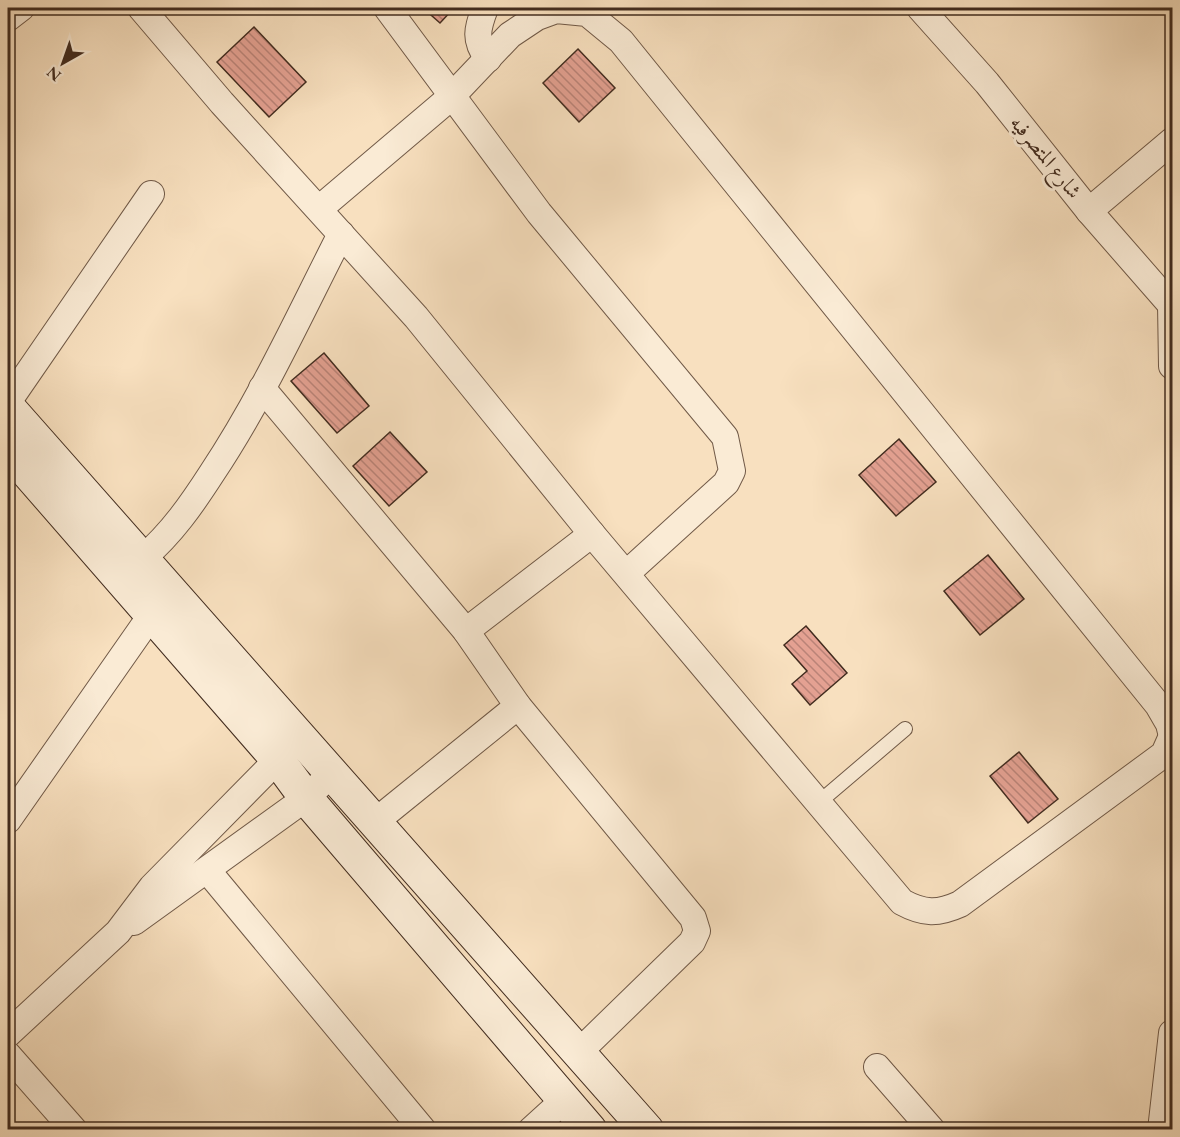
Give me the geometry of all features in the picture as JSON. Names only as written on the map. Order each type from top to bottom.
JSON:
[{"type":"street","points":[[8,18],[21,8]]},
{"type":"street","points":[[141,8],[222,103],[416,316],[592,534],[627,573],[817,804],[902,902],[917,910],[943,912],[960,904],[1164,754],[1172,736],[1169,724],[1150,696],[621,41],[587,13],[556,10],[537,17],[510,35],[451,97],[319,209]]},
{"type":"street","points":[[387,8],[451,97],[586,272],[725,437],[732,471],[726,483],[627,573]]},
{"type":"street","points":[[485,8],[476,29],[477,41],[488,59]]},
{"type":"street","name":"شارع المتصرفيه","points":[[920,8],[987,83],[1089,211],[1172,305]]},
{"type":"street","points":[[1089,211],[1173,141]]},
{"type":"street","points":[[151,194],[8,405],[143,558],[289,749],[306,798],[591,1130]]},
{"type":"street","points":[[143,558],[165,540],[234,440],[341,234]]},
{"type":"street","points":[[1172,305],[1173,366]]},
{"type":"street","points":[[262,388],[466,631],[518,706],[693,918],[697,932],[692,942],[578,1053]]},
{"type":"street","points":[[8,450],[152,614],[289,749],[331,774],[376,821],[647,1130]]},
{"type":"street","points":[[466,631],[592,534]]},
{"type":"street","points":[[8,820],[14,791],[152,614]]},
{"type":"street","points":[[376,821],[518,706]]},
{"type":"street","points":[[8,1034],[118,932],[152,887],[289,749]]},
{"type":"street","points":[[118,932],[160,906],[306,798],[331,774]]},
{"type":"street","points":[[207,870],[423,1130]]},
{"type":"street","points":[[1161,1130],[1173,1033]]},
{"type":"street","points":[[8,1055],[74,1130]]},
{"type":"street","points":[[877,1067],[932,1130]]},
{"type":"street","points":[[531,1130],[564,1100]]},
{"type":"lane","points":[[817,804],[905,729]]},
{"type":"building","points":[[423,8],[454,8],[440,23]]},
{"type":"building","points":[[254,27],[306,82],[269,117],[217,62]]},
{"type":"building","points":[[578,49],[615,88],[579,122],[543,83]]},
{"type":"building","points":[[324,353],[369,406],[337,433],[291,381]]},
{"type":"building","points":[[390,432],[427,472],[389,506],[353,466]]},
{"type":"building","points":[[899,439],[936,482],[896,516],[859,475]]},
{"type":"building","points":[[988,555],[1024,599],[980,635],[944,591]]},
{"type":"building","points":[[806,626],[847,673],[810,705],[792,684],[807,671],[784,645]]},
{"type":"building","points":[[1019,752],[1058,799],[1028,823],[990,776]]}]
